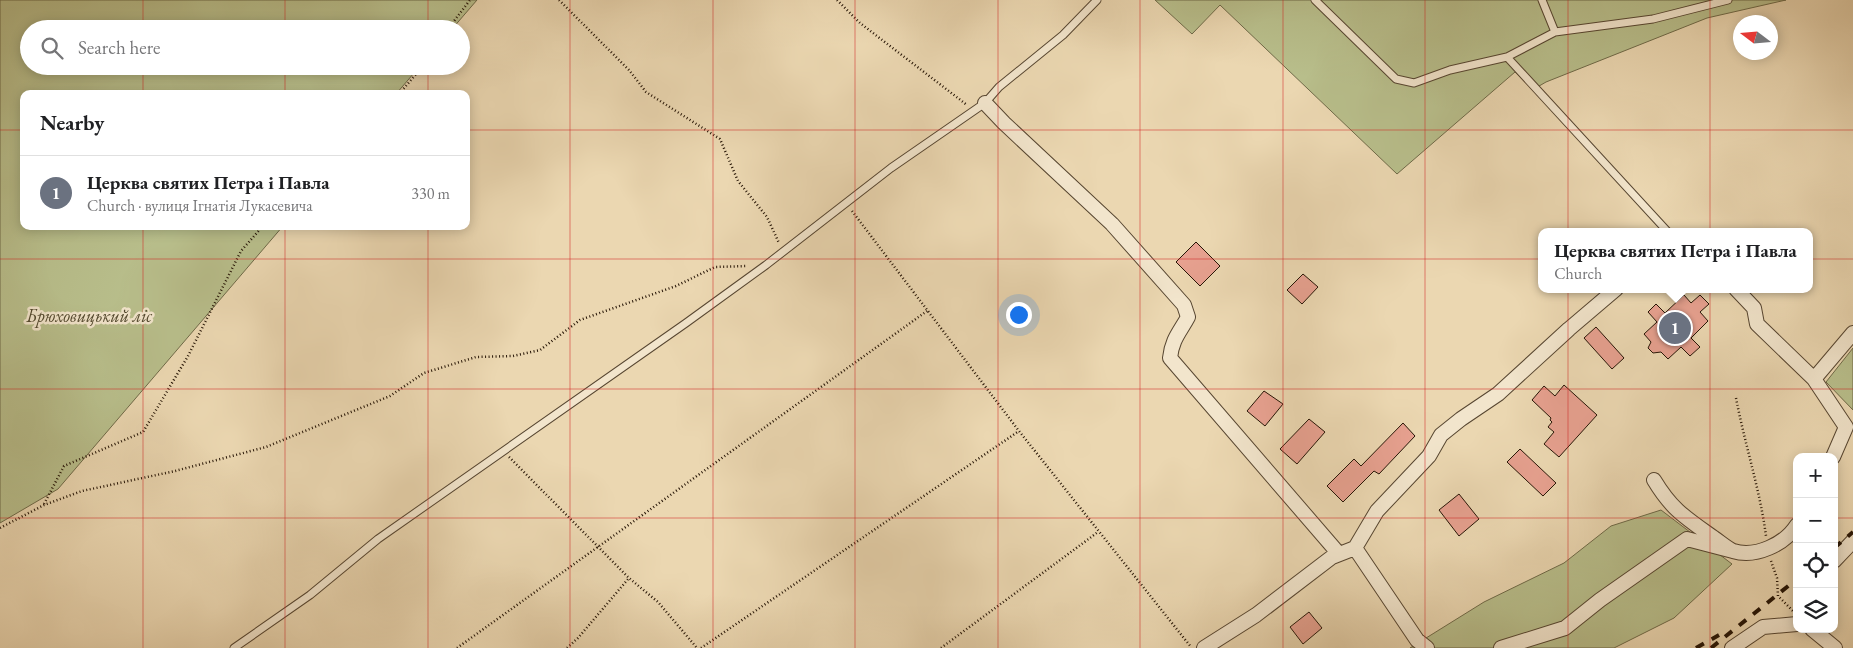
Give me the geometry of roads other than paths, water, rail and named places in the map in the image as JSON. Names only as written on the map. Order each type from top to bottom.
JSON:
[{"type":"street","points":[[980,107],[1004,124],[1112,224],[1184,305],[1188,317],[1171,346],[1170,358],[1339,554]]},
{"type":"street","points":[[1204,648],[1256,615],[1332,557],[1355,548],[1377,511],[1430,456],[1441,434],[1498,394],[1611,293]]},
{"type":"street","points":[[1740,293],[1754,308],[1758,324],[1814,379],[1846,427],[1835,453]]},
{"type":"street","points":[[1814,379],[1853,333]]},
{"type":"street","points":[[1654,480],[1665,498],[1680,515],[1733,551]]},
{"type":"street","points":[[1501,648],[1566,628],[1600,600],[1687,539],[1733,551],[1749,552],[1768,549],[1793,532]]},
{"type":"street","points":[[1838,557],[1853,541]]},
{"type":"street","points":[[1355,548],[1417,640],[1426,648]]},
{"type":"street","points":[[1732,648],[1763,627],[1793,624]]},
{"type":"street","points":[[1817,633],[1835,648]]},
{"type":"lane","points":[[234,648],[310,595],[378,539],[678,329],[766,265],[891,168],[980,107],[999,87],[1064,35],[1097,0]]},
{"type":"lane","points":[[1315,0],[1396,78],[1414,83],[1450,70],[1508,57],[1555,32],[1653,18],[1728,0]]},
{"type":"lane","points":[[1542,0],[1555,32]]},
{"type":"lane","points":[[1508,57],[1664,228]]},
{"type":"railway","points":[[1838,545],[1853,532]]},
{"type":"railway","points":[[1711,648],[1793,582]]},
{"type":"railway","points":[[1696,648],[1719,635]]},
{"type":"place","name":"Церква святих Петра і Павла","points":[[1675,328]]},
{"type":"park label","name":"Брюховицький ліс","points":[[89,315]]}]
